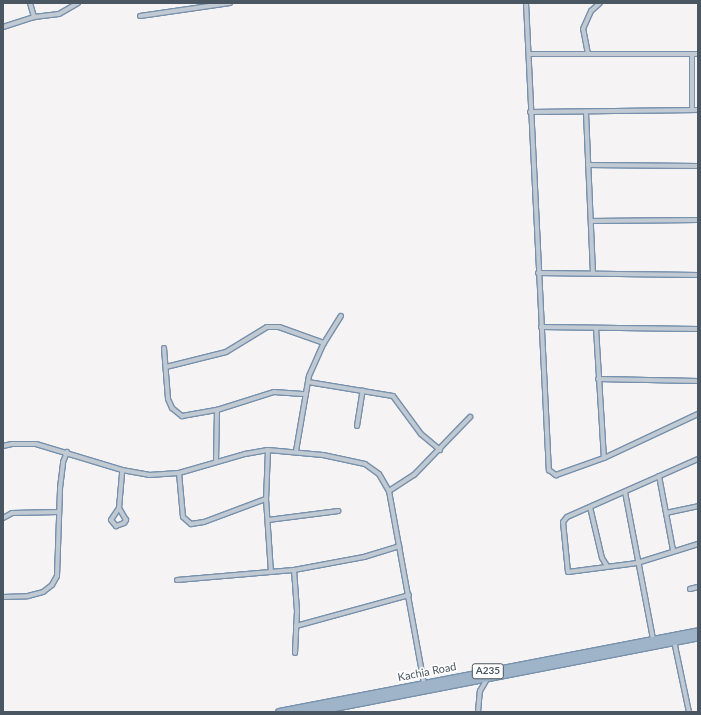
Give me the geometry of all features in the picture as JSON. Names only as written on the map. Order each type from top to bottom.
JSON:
[{"type":"highway","name":"Kachia Road","points":[[279,712],[698,631]]},
{"type":"highway","name":"Kachia Road","points":[[308,712],[336,709],[698,636]]},
{"type":"street","points":[[30,3],[34,17]]},
{"type":"street","points":[[3,27],[34,17],[59,14],[78,3]]},
{"type":"street","points":[[140,16],[230,3]]},
{"type":"street","points":[[526,3],[538,273],[551,473],[556,475],[604,458],[698,414]]},
{"type":"street","points":[[588,54],[583,29],[591,11],[600,3]]},
{"type":"street","points":[[529,54],[698,54]]},
{"type":"street","points":[[692,54],[692,110]]},
{"type":"street","points":[[530,112],[698,110]]},
{"type":"street","points":[[586,112],[593,273]]},
{"type":"street","points":[[588,165],[698,166]]},
{"type":"street","points":[[591,221],[698,220]]},
{"type":"street","points":[[538,273],[698,275]]},
{"type":"street","points":[[296,451],[308,382],[324,343],[341,316]]},
{"type":"street","points":[[166,367],[226,352],[267,327],[279,327],[324,343]]},
{"type":"street","points":[[541,327],[698,329]]},
{"type":"street","points":[[596,328],[604,458]]},
{"type":"street","points":[[164,348],[168,399],[177,413],[193,416],[274,392],[306,394]]},
{"type":"street","points":[[598,379],[698,381]]},
{"type":"street","points":[[308,382],[393,396],[421,434],[440,450]]},
{"type":"street","points":[[357,426],[363,390]]},
{"type":"street","points":[[216,462],[217,410]]},
{"type":"street","points":[[390,491],[414,475],[440,450],[470,417]]},
{"type":"street","points":[[3,446],[36,444],[67,452],[122,470],[149,475],[179,473],[216,462],[268,450],[296,451],[365,464],[379,474],[390,491],[424,683]]},
{"type":"street","points":[[268,450],[266,499],[271,572]]},
{"type":"street","points":[[3,597],[28,596],[43,592],[52,585],[57,576],[59,512],[63,462],[67,452]]},
{"type":"street","points":[[698,459],[590,507],[563,521],[566,569],[572,572],[637,563],[673,550],[698,544]]},
{"type":"street","points":[[119,508],[126,520],[124,524],[116,526],[110,520],[119,508],[122,470]]},
{"type":"street","points":[[179,473],[183,517],[191,524],[204,522],[266,499]]},
{"type":"street","points":[[659,476],[673,550]]},
{"type":"street","points":[[625,492],[637,563],[654,639]]},
{"type":"street","points":[[666,513],[698,506]]},
{"type":"street","points":[[590,507],[602,558],[607,566]]},
{"type":"street","points":[[268,520],[338,511]]},
{"type":"street","points":[[3,518],[12,513],[59,512]]},
{"type":"street","points":[[177,580],[294,570],[364,556],[399,546]]},
{"type":"street","points":[[294,570],[296,626],[295,653]]},
{"type":"street","points":[[690,589],[698,587]]},
{"type":"street","points":[[296,626],[409,594]]},
{"type":"street","points":[[674,641],[689,712]]},
{"type":"street","points":[[478,712],[480,691],[489,677]]}]
